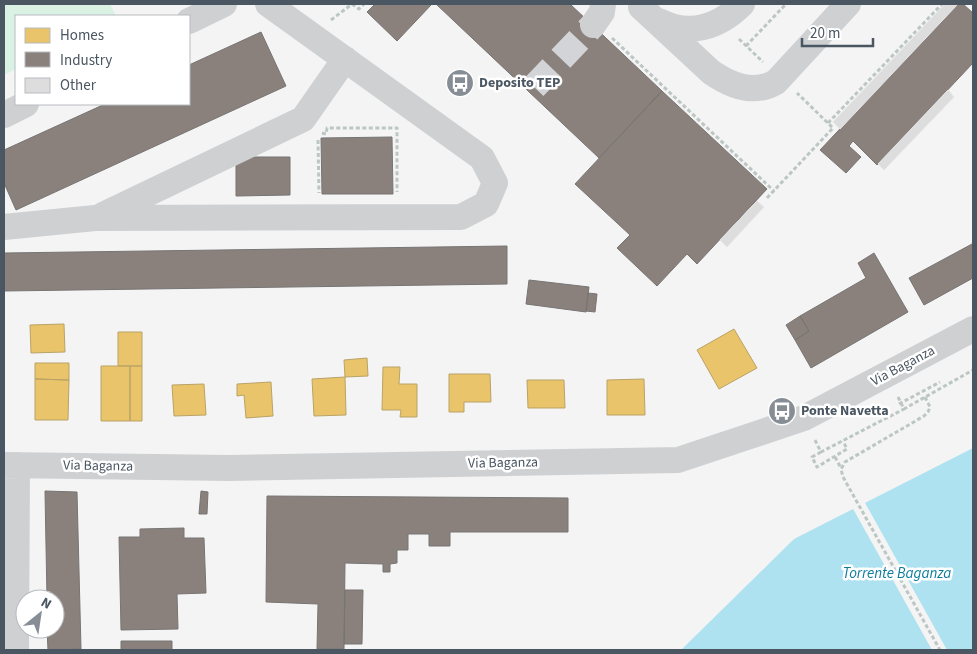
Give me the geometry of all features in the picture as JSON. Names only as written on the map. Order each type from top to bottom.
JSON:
[{"type":"street","points":[[190,21],[224,4]]},
{"type":"street","points":[[4,226],[96,218],[461,218],[486,204],[495,182],[482,158],[345,59],[300,13],[268,4]]},
{"type":"street","points":[[639,6],[662,23],[692,30],[720,21],[742,4]]},
{"type":"street","points":[[639,6],[711,72],[724,81],[752,90],[766,87],[776,82],[848,4]]},
{"type":"street","points":[[96,218],[303,119],[345,59]]},
{"type":"street","points":[[4,115],[24,105]]},
{"type":"street","name":"Via Baganza","points":[[10,465],[229,468],[678,460],[804,418],[973,329]]},
{"type":"street","points":[[10,465],[16,650]]},
{"type":"path","points":[[352,4],[359,9],[364,4]]},
{"type":"path","points":[[746,46],[786,4]]},
{"type":"path","points":[[828,123],[942,4]]},
{"type":"path","points":[[602,22],[774,191]]},
{"type":"path","points":[[319,200],[318,133],[326,134],[327,128],[397,128],[397,199]]},
{"type":"path","points":[[843,440],[847,450],[817,467],[812,457],[843,440],[904,409],[973,370]]},
{"type":"path","points":[[899,404],[940,382]]},
{"type":"path","points":[[897,396],[904,409]]},
{"type":"path","points":[[841,469],[845,462],[924,416],[930,406],[925,397]]},
{"type":"path","points":[[815,440],[821,452]]},
{"type":"path","points":[[835,457],[844,477],[940,650]]},
{"type":"green space","points":[[4,4],[110,4],[116,15],[15,15],[15,70],[4,75]]},
{"type":"water","name":"Torrente Baganza","points":[[973,448],[973,650],[681,650],[794,539]]},
{"type":"pier","points":[[864,501],[947,650],[932,650],[852,507]]},
{"type":"building: Homes","points":[[64,324],[65,352],[31,353],[30,325]]},
{"type":"building: Homes","points":[[734,329],[757,368],[719,389],[697,350]]},
{"type":"building: Homes","points":[[118,332],[142,332],[142,366],[118,366]]},
{"type":"building: Homes","points":[[367,358],[368,376],[345,377],[344,360]]},
{"type":"building: Homes","points":[[35,363],[69,363],[69,380],[35,379]]},
{"type":"building: Homes","points":[[101,366],[130,366],[130,421],[101,421]]},
{"type":"building: Homes","points":[[130,366],[142,366],[142,421],[130,421]]},
{"type":"building: Homes","points":[[383,367],[400,367],[399,384],[417,384],[417,417],[400,417],[401,410],[382,410]]},
{"type":"building: Homes","points":[[449,374],[490,374],[491,402],[464,402],[464,412],[449,412]]},
{"type":"building: Homes","points":[[345,377],[346,415],[314,416],[312,379]]},
{"type":"building: Homes","points":[[35,379],[69,380],[68,420],[35,420]]},
{"type":"building: Homes","points":[[644,379],[645,415],[607,415],[607,380]]},
{"type":"building: Homes","points":[[527,380],[564,380],[565,408],[528,408]]},
{"type":"building: Homes","points":[[271,382],[273,416],[246,418],[244,395],[237,396],[237,384]]},
{"type":"building: Homes","points":[[204,384],[206,415],[174,416],[172,385]]},
{"type":"building: Industry","points":[[375,4],[432,4],[397,41],[367,12]]},
{"type":"building: Industry","points":[[436,4],[570,4],[662,91],[599,158]]},
{"type":"building: Industry","points":[[958,4],[963,4],[973,13],[973,63],[877,165],[853,141],[849,146],[861,157],[846,173],[820,150]]},
{"type":"building: Industry","points":[[261,32],[286,86],[16,210],[4,183],[4,150],[103,105],[190,105],[190,65]]},
{"type":"building: Industry","points":[[662,91],[767,189],[697,264],[687,254],[657,286],[617,248],[630,235],[575,184]]},
{"type":"building: Industry","points":[[392,137],[393,194],[322,194],[321,138]]},
{"type":"building: Industry","points":[[236,157],[290,157],[290,195],[236,196]]},
{"type":"building: Industry","points":[[972,244],[973,278],[924,305],[909,278]]},
{"type":"building: Industry","points":[[507,246],[507,284],[4,291],[4,253]]},
{"type":"building: Industry","points":[[874,253],[908,312],[811,368],[795,340],[809,331],[800,316],[866,278],[858,263]]},
{"type":"building: Industry","points":[[529,280],[589,287],[586,312],[526,304]]},
{"type":"building: Industry","points":[[588,293],[597,294],[595,312],[586,311]]},
{"type":"building: Industry","points":[[800,316],[809,331],[795,340],[786,325]]},
{"type":"building: Industry","points":[[45,491],[77,492],[81,649],[48,650],[47,639],[65,639],[65,589],[47,589]]},
{"type":"building: Industry","points":[[201,491],[208,492],[207,514],[199,514]]},
{"type":"building: Industry","points":[[267,496],[568,498],[568,532],[450,532],[450,546],[429,546],[429,534],[408,534],[408,550],[397,550],[397,563],[390,564],[390,572],[383,572],[383,564],[345,563],[344,649],[317,649],[318,604],[266,602]]},
{"type":"building: Industry","points":[[184,528],[184,538],[204,538],[206,593],[177,594],[178,629],[121,630],[119,537],[140,537],[140,529]]},
{"type":"building: Industry","points":[[345,590],[363,590],[362,644],[344,644]]},
{"type":"building: Industry","points":[[121,641],[172,641],[172,650],[121,650]]},
{"type":"building: Other","points":[[945,4],[958,4],[840,129],[833,122]]},
{"type":"building: Other","points":[[948,90],[954,97],[884,170],[878,164]]},
{"type":"building: Other","points":[[757,201],[764,207],[727,247],[720,240]]},
{"type":"tunnel","points":[[534,87],[593,25]]},
{"type":"place","name":"Deposito TEP","points":[[460,83]]},
{"type":"place","name":"Ponte Navetta","points":[[782,411]]}]
